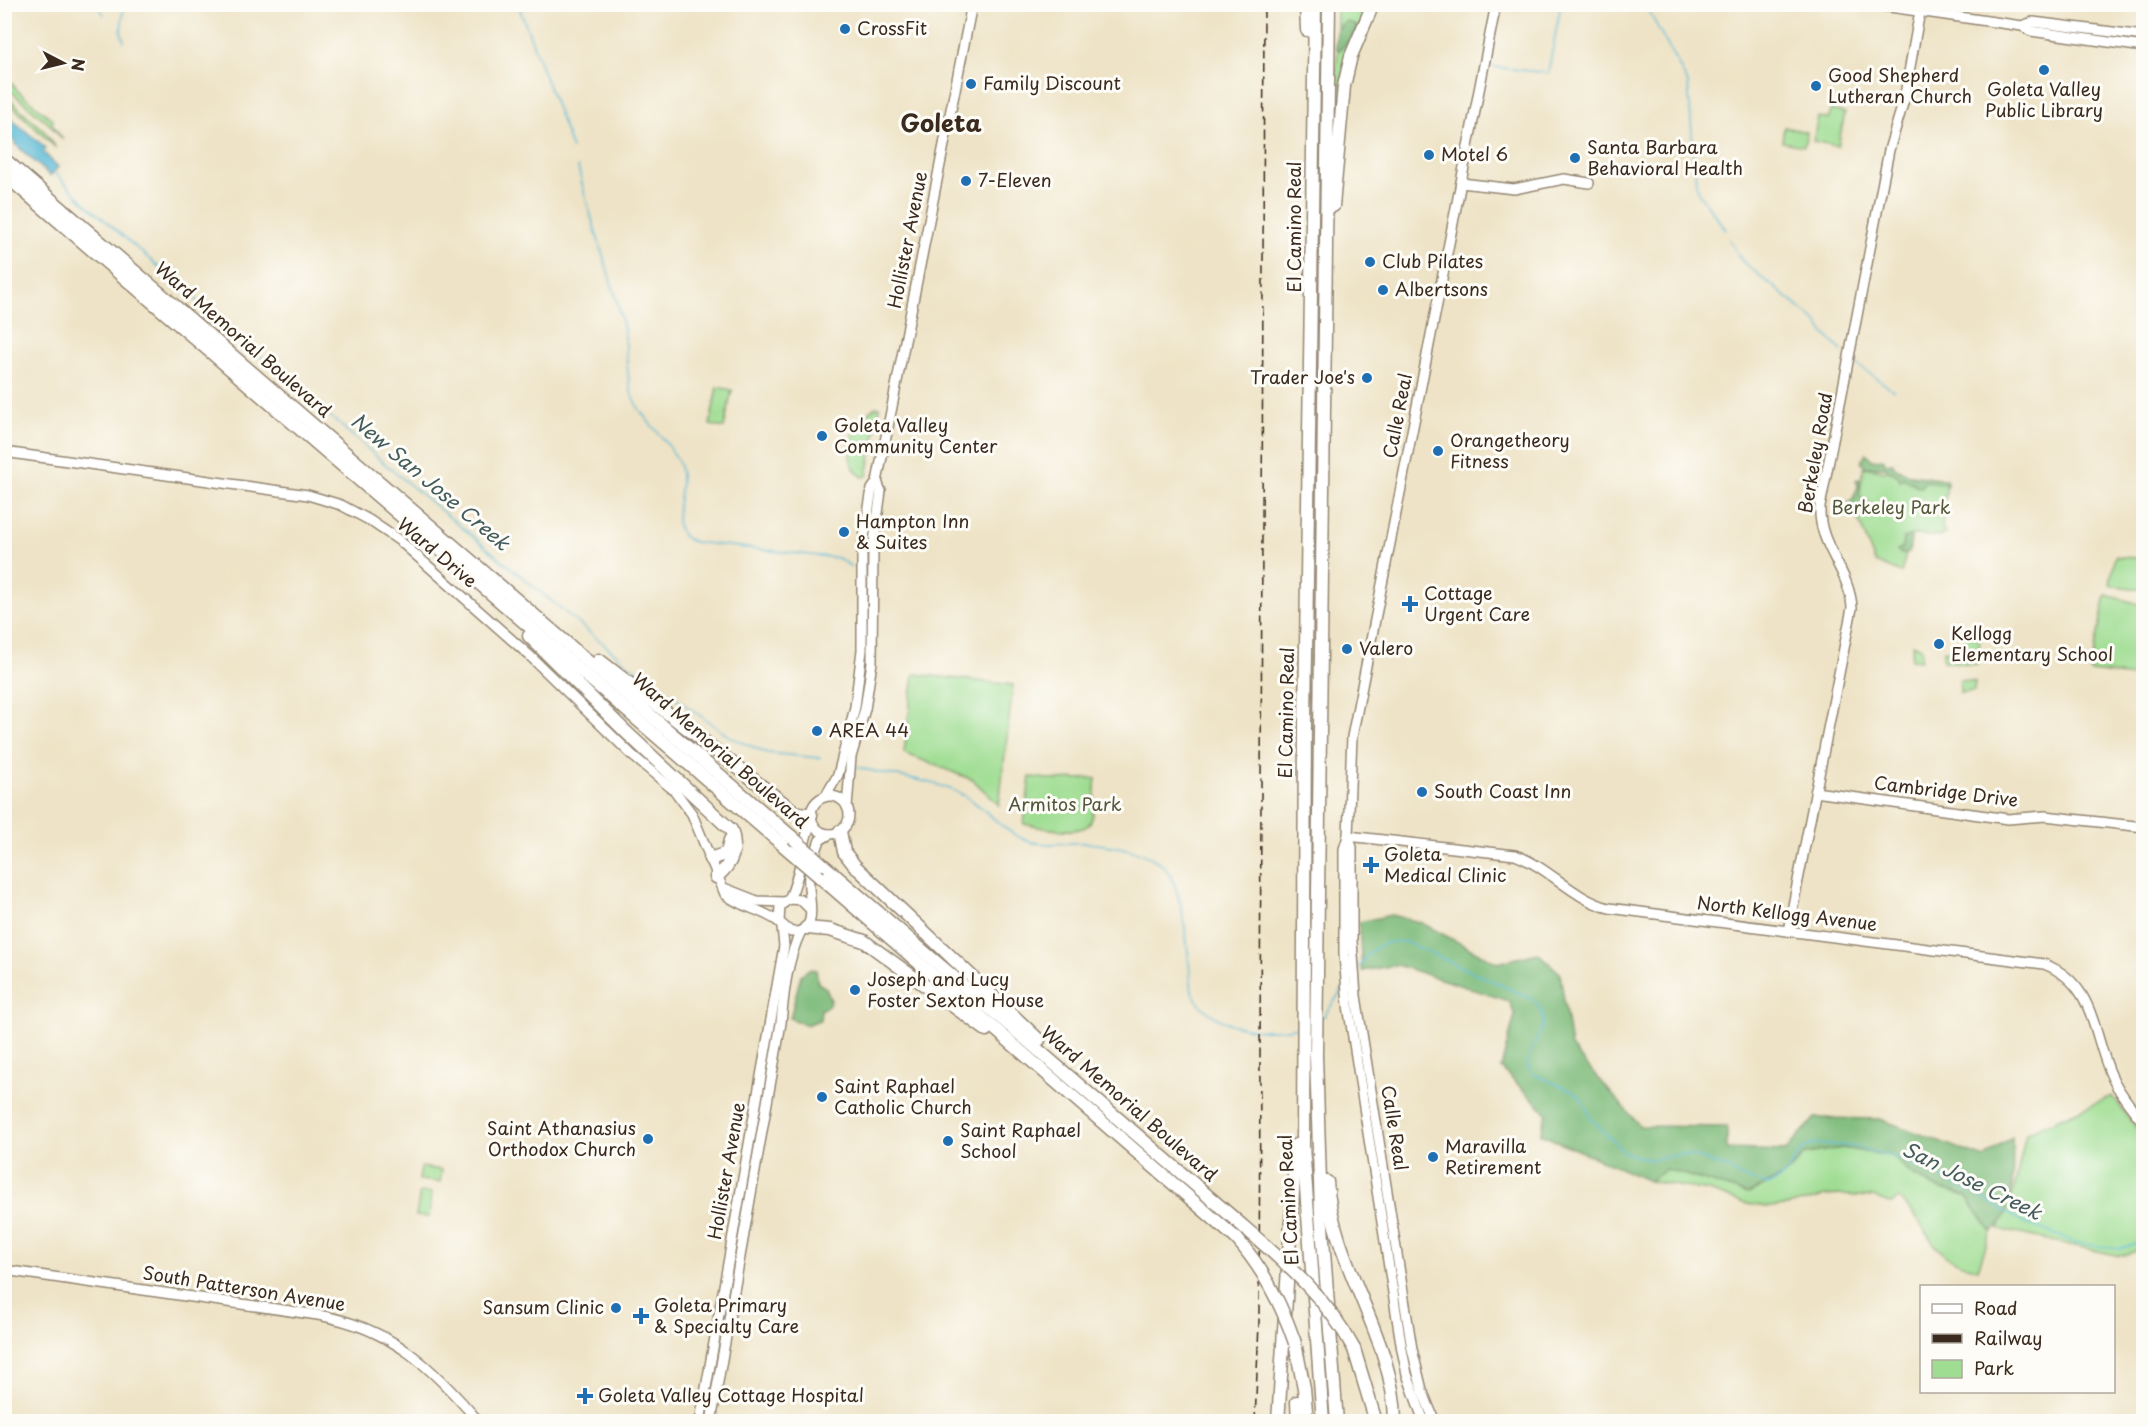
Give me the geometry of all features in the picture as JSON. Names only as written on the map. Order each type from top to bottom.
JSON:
[{"type":"highway","points":[[1306,4],[1310,104],[1314,121]]},
{"type":"highway","name":"El Camino Real","points":[[1315,4],[1305,722],[1303,1102],[1306,1214],[1323,1422]]},
{"type":"highway","name":"El Camino Real","points":[[1329,4],[1316,1056],[1321,1213],[1337,1422]]},
{"type":"highway","points":[[1325,245],[1332,218],[1344,86],[1351,56],[1375,4]]},
{"type":"highway","name":"Ward Memorial Boulevard","points":[[4,159],[503,596],[791,852],[1237,1239],[1263,1272],[1295,1343]]},
{"type":"highway","name":"Ward Memorial Boulevard","points":[[4,174],[503,596],[794,838],[1309,1285],[1335,1317],[1354,1349],[1370,1403]]},
{"type":"highway","points":[[503,596],[543,615],[795,812],[812,818]]},
{"type":"highway","points":[[503,596],[515,621],[727,828],[733,836],[734,851],[728,865],[716,877]]},
{"type":"highway","points":[[710,859],[727,853],[730,843],[727,828]]},
{"type":"highway","points":[[835,833],[844,852],[855,866],[1009,1010],[1080,1085]]},
{"type":"highway","points":[[804,930],[845,933],[882,952],[1029,1065],[1054,1079]]},
{"type":"highway","points":[[1316,1056],[1333,1223],[1386,1364],[1395,1422]]},
{"type":"highway","points":[[1278,1422],[1296,1131],[1303,1102]]},
{"type":"highway","points":[[1295,1343],[1298,1422]]},
{"type":"highway","points":[[1295,1343],[1304,1388],[1307,1422]]},
{"type":"highway","points":[[1370,1403],[1371,1422]]},
{"type":"highway","points":[[1370,1403],[1376,1422]]},
{"type":"main road","name":"Hollister Avenue","points":[[847,807],[843,776],[860,675],[862,550],[872,489],[877,482],[972,4]]},
{"type":"main road","name":"Calle Real","points":[[1424,1422],[1402,1350],[1348,1005],[1345,968],[1344,849],[1348,836],[1352,737],[1496,4]]},
{"type":"main road","points":[[1869,4],[2022,26],[2031,31],[2144,47]]},
{"type":"main road","name":"Berkeley Road","points":[[1788,931],[1852,608],[1849,584],[1826,543],[1822,530],[1820,507],[1886,161],[1904,100],[1920,11]]},
{"type":"main road","points":[[2022,26],[2033,22],[2144,36]]},
{"type":"main road","points":[[1461,183],[1514,189],[1564,179],[1589,183]]},
{"type":"main road","name":"Ward Drive","points":[[4,452],[308,495],[341,505],[369,520],[400,541],[498,628],[633,756],[675,791],[692,814],[716,877],[724,888],[725,894],[733,900],[766,912],[780,925]]},
{"type":"main road","name":"Hollister Avenue","points":[[825,796],[843,776]]},
{"type":"main road","name":"Cambridge Drive","points":[[1815,792],[2008,819],[2045,816],[2144,827]]},
{"type":"main road","points":[[825,796],[838,798],[847,807],[849,818],[835,833],[820,840],[809,877],[811,919],[804,930],[791,932],[780,925],[778,912],[798,881],[805,836],[815,803],[825,796]]},
{"type":"main road","points":[[812,818],[819,830],[835,833]]},
{"type":"main road","name":"Calle Real","points":[[1348,836],[1352,847],[1353,957],[1356,990],[1412,1349],[1422,1390],[1435,1422]]},
{"type":"main road","name":"North Kellogg Avenue","points":[[1348,836],[1515,855],[1540,866],[1581,897],[1599,905],[2033,962],[2054,968],[2072,980],[2086,1001],[2112,1076],[2124,1098],[2144,1123]]},
{"type":"main road","points":[[724,888],[757,901],[801,900],[810,908]]},
{"type":"main road","name":"Hollister Avenue","points":[[700,1422],[784,946],[780,925]]},
{"type":"main road","name":"Hollister Avenue","points":[[711,1422],[781,1023],[785,983],[791,955],[804,930]]},
{"type":"main road","name":"South Patterson Avenue","points":[[4,1270],[318,1315],[359,1325],[399,1345],[428,1367],[479,1422]]},
{"type":"green space","points":[[1337,5],[1369,5],[1347,54],[1340,89],[1334,89],[1340,26],[1337,30]]},
{"type":"green space","points":[[1346,21],[1357,26],[1349,41],[1339,50],[1336,48],[1337,30]]},
{"type":"green space","points":[[5,55],[7,77],[17,90],[53,120],[52,124],[63,140],[48,123],[7,88]]},
{"type":"green space","points":[[5,95],[45,132],[56,148],[5,99]]},
{"type":"green space","points":[[1831,110],[1845,113],[1838,146],[1813,141],[1818,117],[1829,119]]},
{"type":"green space","points":[[1784,127],[1807,132],[1804,146],[1782,142]]},
{"type":"green space","points":[[717,387],[732,390],[724,428],[710,425]]},
{"type":"green space","points":[[876,407],[880,407],[867,476],[863,477],[855,470],[851,460],[851,440],[861,420]]},
{"type":"green space","points":[[1866,453],[1872,460],[1884,459],[1885,464],[1893,463],[1894,467],[1910,475],[1946,480],[1947,485],[1926,481],[1920,487],[1903,478],[1900,481],[1899,477],[1884,467],[1865,467],[1861,462]]},
{"type":"green space","name":"Berkeley Park","points":[[1864,467],[1947,482],[1942,527],[1945,534],[1941,536],[1911,535],[1901,573],[1875,562],[1854,509],[1857,507]]},
{"type":"green space","points":[[1860,478],[1860,497],[1870,503],[1865,507],[1855,507],[1859,513],[1856,518],[1846,513],[1846,506],[1854,497],[1858,486],[1856,480]]},
{"type":"green space","points":[[1909,536],[1911,539],[1909,553],[1901,554],[1897,550],[1903,547],[1904,538]]},
{"type":"green space","points":[[2115,556],[2143,559],[2143,590],[2110,585]]},
{"type":"green space","points":[[2106,595],[2143,605],[2143,678],[2090,672]]},
{"type":"green space","points":[[1964,636],[1980,638],[1979,649],[1962,647]]},
{"type":"green space","points":[[1913,644],[1922,648],[1921,660],[1911,659]]},
{"type":"green space","points":[[1944,650],[1978,655],[1977,665],[1943,661]]},
{"type":"green space","points":[[914,674],[1013,685],[999,805],[973,780],[904,753]]},
{"type":"green space","points":[[1960,680],[1975,682],[1974,691],[1960,693]]},
{"type":"green space","name":"Armitos Park","points":[[1030,777],[1057,780],[1096,778],[1094,811],[1091,821],[1080,829],[1070,830],[1024,824]]},
{"type":"green space","points":[[1391,915],[1420,922],[1497,963],[1538,953],[1560,973],[1571,1047],[1640,1126],[1727,1127],[1727,1149],[1785,1151],[1815,1118],[1880,1119],[1984,1158],[2012,1137],[2012,1189],[2005,1214],[1999,1225],[1991,1232],[1966,1196],[1935,1187],[1911,1174],[1892,1156],[1842,1148],[1805,1154],[1785,1175],[1748,1194],[1666,1169],[1649,1181],[1540,1134],[1547,1113],[1501,1068],[1515,1015],[1509,1001],[1397,965],[1362,971],[1359,922]]},
{"type":"green space","points":[[809,969],[816,970],[818,983],[826,988],[831,1001],[827,1007],[821,1009],[820,1020],[805,1025],[790,1018],[801,975]]},
{"type":"green space","points":[[2112,1096],[2143,1137],[2143,1249],[2120,1256],[1998,1229],[2014,1190],[2026,1133]]},
{"type":"green space","points":[[1842,1148],[1892,1156],[1911,1174],[1935,1187],[1967,1196],[1991,1232],[1978,1269],[1961,1264],[1938,1249],[1917,1219],[1898,1198],[1892,1204],[1873,1197],[1825,1196],[1787,1206],[1767,1207],[1746,1204],[1709,1191],[1649,1181],[1666,1169],[1749,1194],[1785,1175],[1805,1154]]},
{"type":"green space","points":[[421,1167],[442,1170],[440,1182],[419,1180]]},
{"type":"green space","points":[[420,1192],[432,1193],[429,1217],[416,1216]]},
{"type":"water","points":[[4,113],[46,148],[43,152],[58,167],[50,176],[13,141],[8,133]]},
{"type":"waterway","points":[[98,4],[104,15]]},
{"type":"waterway","points":[[124,4],[121,32],[124,41]]},
{"type":"waterway","points":[[518,4],[572,149]]},
{"type":"waterway","points":[[1493,67],[1548,73],[1561,4]]},
{"type":"waterway","points":[[1645,4],[1688,83],[1696,184],[1700,195],[1726,230]]},
{"type":"waterway","points":[[578,167],[623,325],[630,390],[637,406],[678,461],[681,484],[677,519],[684,537],[694,542],[838,558],[852,567]]},
{"type":"waterway","name":"New San Jose Creek","points":[[53,171],[84,202],[392,470],[628,664],[730,737],[767,753],[820,758]]},
{"type":"waterway","points":[[1729,239],[1742,261],[1817,322],[1824,333],[1842,351]]},
{"type":"waterway","points":[[1856,364],[1893,390]]},
{"type":"waterway","name":"San Jose Creek","points":[[857,767],[935,784],[959,793],[976,803],[1007,830],[1025,840],[1040,844],[1106,845],[1137,852],[1155,860],[1170,876],[1176,890],[1187,944],[1192,992],[1200,1004],[1211,1014],[1239,1026],[1270,1030],[1299,1027]]},
{"type":"waterway","name":"San Jose Creek","points":[[1358,968],[1378,947],[1390,942],[1406,942],[1534,1000],[1540,1009],[1543,1024],[1527,1065],[1533,1074],[1573,1091],[1580,1097],[1592,1120],[1625,1153],[1651,1160],[1682,1154],[1697,1157],[1729,1169],[1740,1177],[1769,1185],[1783,1177],[1803,1149],[1815,1144],[1851,1146],[1901,1159],[1974,1193],[2023,1222],[2077,1243],[2119,1249],[2144,1242]]},
{"type":"waterway","name":"San Jose Creek","points":[[1323,1017],[1343,989]]},
{"type":"railway","points":[[1255,1422],[1259,1323],[1264,4]]},
{"type":"place","name":"CrossFit","points":[[845,29]]},
{"type":"place","name":"Goleta Valley Public Library","points":[[2044,70]]},
{"type":"place","name":"Family Discount","points":[[971,84]]},
{"type":"place","name":"Good Shepherd Lutheran Church","points":[[1816,86]]},
{"type":"place","name":"Motel 6","points":[[1429,155]]},
{"type":"place","name":"Santa Barbara Behavioral Health","points":[[1575,158]]},
{"type":"place","name":"7-Eleven","points":[[966,181]]},
{"type":"place","name":"Club Pilates","points":[[1370,262]]},
{"type":"place","name":"Albertsons","points":[[1383,290]]},
{"type":"place","name":"Trader Joe's","points":[[1367,378]]},
{"type":"place","name":"Goleta Valley Community Center","points":[[822,436]]},
{"type":"place","name":"Orangetheory Fitness","points":[[1438,451]]},
{"type":"place","name":"Hampton Inn & Suites","points":[[844,532]]},
{"type":"place","name":"Cottage Urgent Care","points":[[1410,604]]},
{"type":"place","name":"Kellogg Elementary School","points":[[1939,644]]},
{"type":"place","name":"Valero","points":[[1347,649]]},
{"type":"place","name":"AREA 44","points":[[817,731]]},
{"type":"place","name":"South Coast Inn","points":[[1422,792]]},
{"type":"place","name":"Goleta Medical Clinic","points":[[1371,865]]},
{"type":"place","name":"Joseph and Lucy Foster Sexton House","points":[[855,990]]},
{"type":"place","name":"Saint Raphael Catholic Church","points":[[822,1097]]},
{"type":"place","name":"Saint Athanasius Orthodox Church","points":[[648,1139]]},
{"type":"place","name":"Saint Raphael School","points":[[948,1141]]},
{"type":"place","name":"Maravilla Retirement","points":[[1433,1157]]},
{"type":"place","name":"Sansum Clinic","points":[[616,1308]]},
{"type":"place","name":"Goleta Primary & Specialty Care","points":[[641,1316]]},
{"type":"place","name":"Goleta Valley Cottage Hospital","points":[[585,1396]]},
{"type":"district","name":"Goleta","points":[[941,124]]}]
